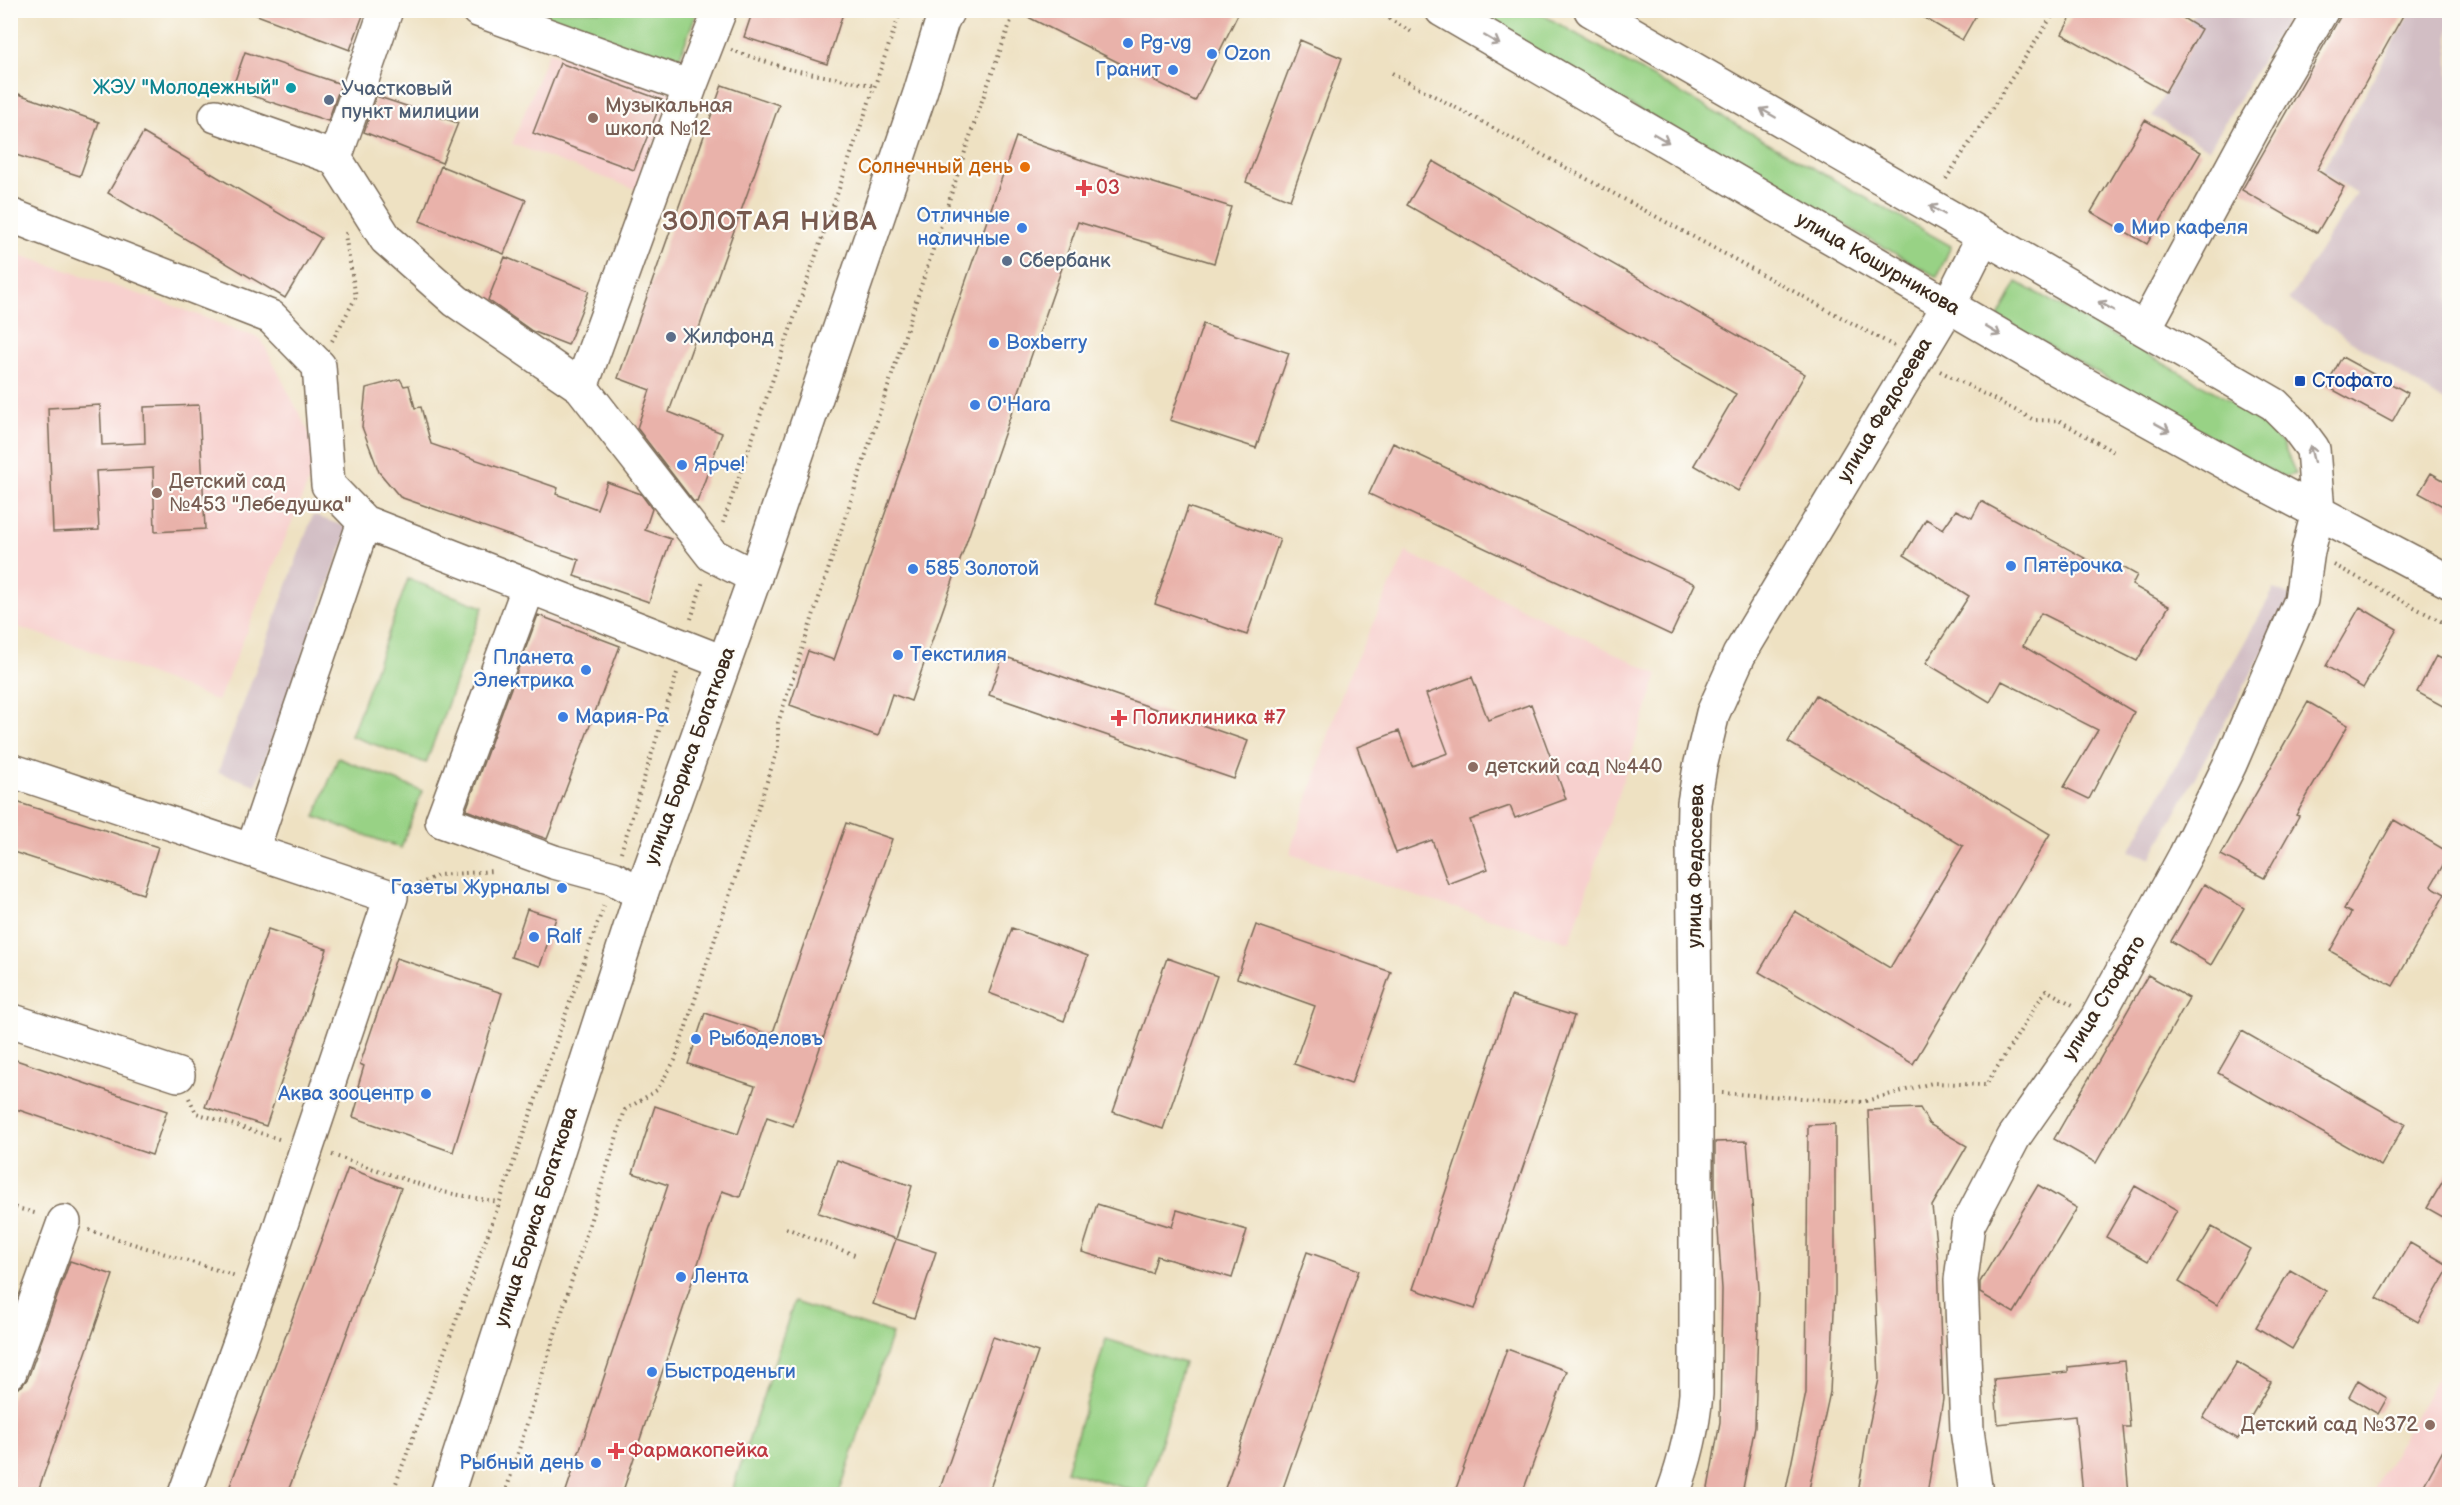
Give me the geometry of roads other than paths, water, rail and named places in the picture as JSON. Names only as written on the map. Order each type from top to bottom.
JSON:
[{"type":"main road","points":[[335,158],[386,10]]},
{"type":"main road","points":[[478,10],[690,87]]},
{"type":"main road","points":[[581,387],[720,10]]},
{"type":"main road","name":"улица Кошурникова","points":[[1442,10],[2057,369],[2450,582]]},
{"type":"main road","points":[[1590,10],[2274,404],[2296,426],[2313,448],[2318,512]]},
{"type":"main road","points":[[2145,328],[2258,118],[2322,10]]},
{"type":"main road","name":"улица Бориса Богаткова","points":[[447,1494],[641,894],[755,577],[916,104],[944,14]]},
{"type":"main road","points":[[216,116],[335,158],[386,239],[456,301],[581,387],[712,555],[755,577]]},
{"type":"main road","points":[[10,215],[271,317],[318,366],[328,485],[364,522],[723,662]]},
{"type":"main road","name":"улица Федосеева","points":[[1673,1494],[1688,1452],[1696,1394],[1694,803],[1713,713],[1739,655],[1949,305],[1983,237]]},
{"type":"main road","name":"улица Стофато","points":[[1976,1494],[1967,1430],[1961,1280],[1968,1225],[2014,1137],[2097,1018],[2185,856],[2230,764],[2301,600],[2308,551],[2318,512]]},
{"type":"main road","points":[[252,851],[364,522]]},
{"type":"main road","points":[[529,586],[442,821],[554,862],[613,878],[641,894]]},
{"type":"main road","points":[[10,771],[392,897],[261,1284],[185,1494]]},
{"type":"main road","points":[[10,1020],[178,1075]]},
{"type":"main road","points":[[10,1372],[63,1222]]},
{"type":"place","name":"Pg-vg","points":[[1128,43]]},
{"type":"place","name":"Ozon","points":[[1212,54]]},
{"type":"place","name":"Гранит","points":[[1173,70]]},
{"type":"place","name":"ЖЭУ \"Молодежный\"","points":[[291,88]]},
{"type":"place","name":"Участковый пункт милиции","points":[[329,100]]},
{"type":"place","name":"Музыкальная школа №12","points":[[593,118]]},
{"type":"place","name":"Солнечный день","points":[[1025,167]]},
{"type":"place","name":"03","points":[[1084,188]]},
{"type":"place","name":"Отличные наличные","points":[[1022,228]]},
{"type":"place","name":"Мир кафеля","points":[[2119,228]]},
{"type":"place","name":"Сбербанк","points":[[1007,261]]},
{"type":"place","name":"Жилфонд","points":[[671,337]]},
{"type":"place","name":"Boxberry","points":[[994,343]]},
{"type":"place","name":"Стофато","points":[[2300,381]]},
{"type":"place","name":"O'Hara","points":[[975,405]]},
{"type":"place","name":"Ярче!","points":[[682,465]]},
{"type":"place","name":"Детский сад №453 \"Лебедушка\"","points":[[157,493]]},
{"type":"place","name":"Пятёрочка","points":[[2011,566]]},
{"type":"place","name":"585 Золотой","points":[[913,569]]},
{"type":"place","name":"Текстилия","points":[[898,655]]},
{"type":"place","name":"Планета Электрика","points":[[586,670]]},
{"type":"place","name":"Мария-Ра","points":[[563,717]]},
{"type":"place","name":"Поликлиника #7","points":[[1119,718]]},
{"type":"place","name":"детский сад №440","points":[[1473,767]]},
{"type":"place","name":"Газеты Журналы","points":[[562,888]]},
{"type":"place","name":"Ralf","points":[[534,937]]},
{"type":"place","name":"Рыбоделовъ","points":[[696,1039]]},
{"type":"place","name":"Аква зооцентр","points":[[426,1094]]},
{"type":"place","name":"Лента","points":[[681,1277]]},
{"type":"place","name":"Быстроденьги","points":[[652,1372]]},
{"type":"place","name":"Детский сад №372","points":[[2430,1425]]},
{"type":"place","name":"Фармакопейка","points":[[616,1451]]},
{"type":"place","name":"Рыбный день","points":[[596,1463]]},
{"type":"district","name":"ЗОЛОТАЯ НИВА","points":[[770,222]]}]
